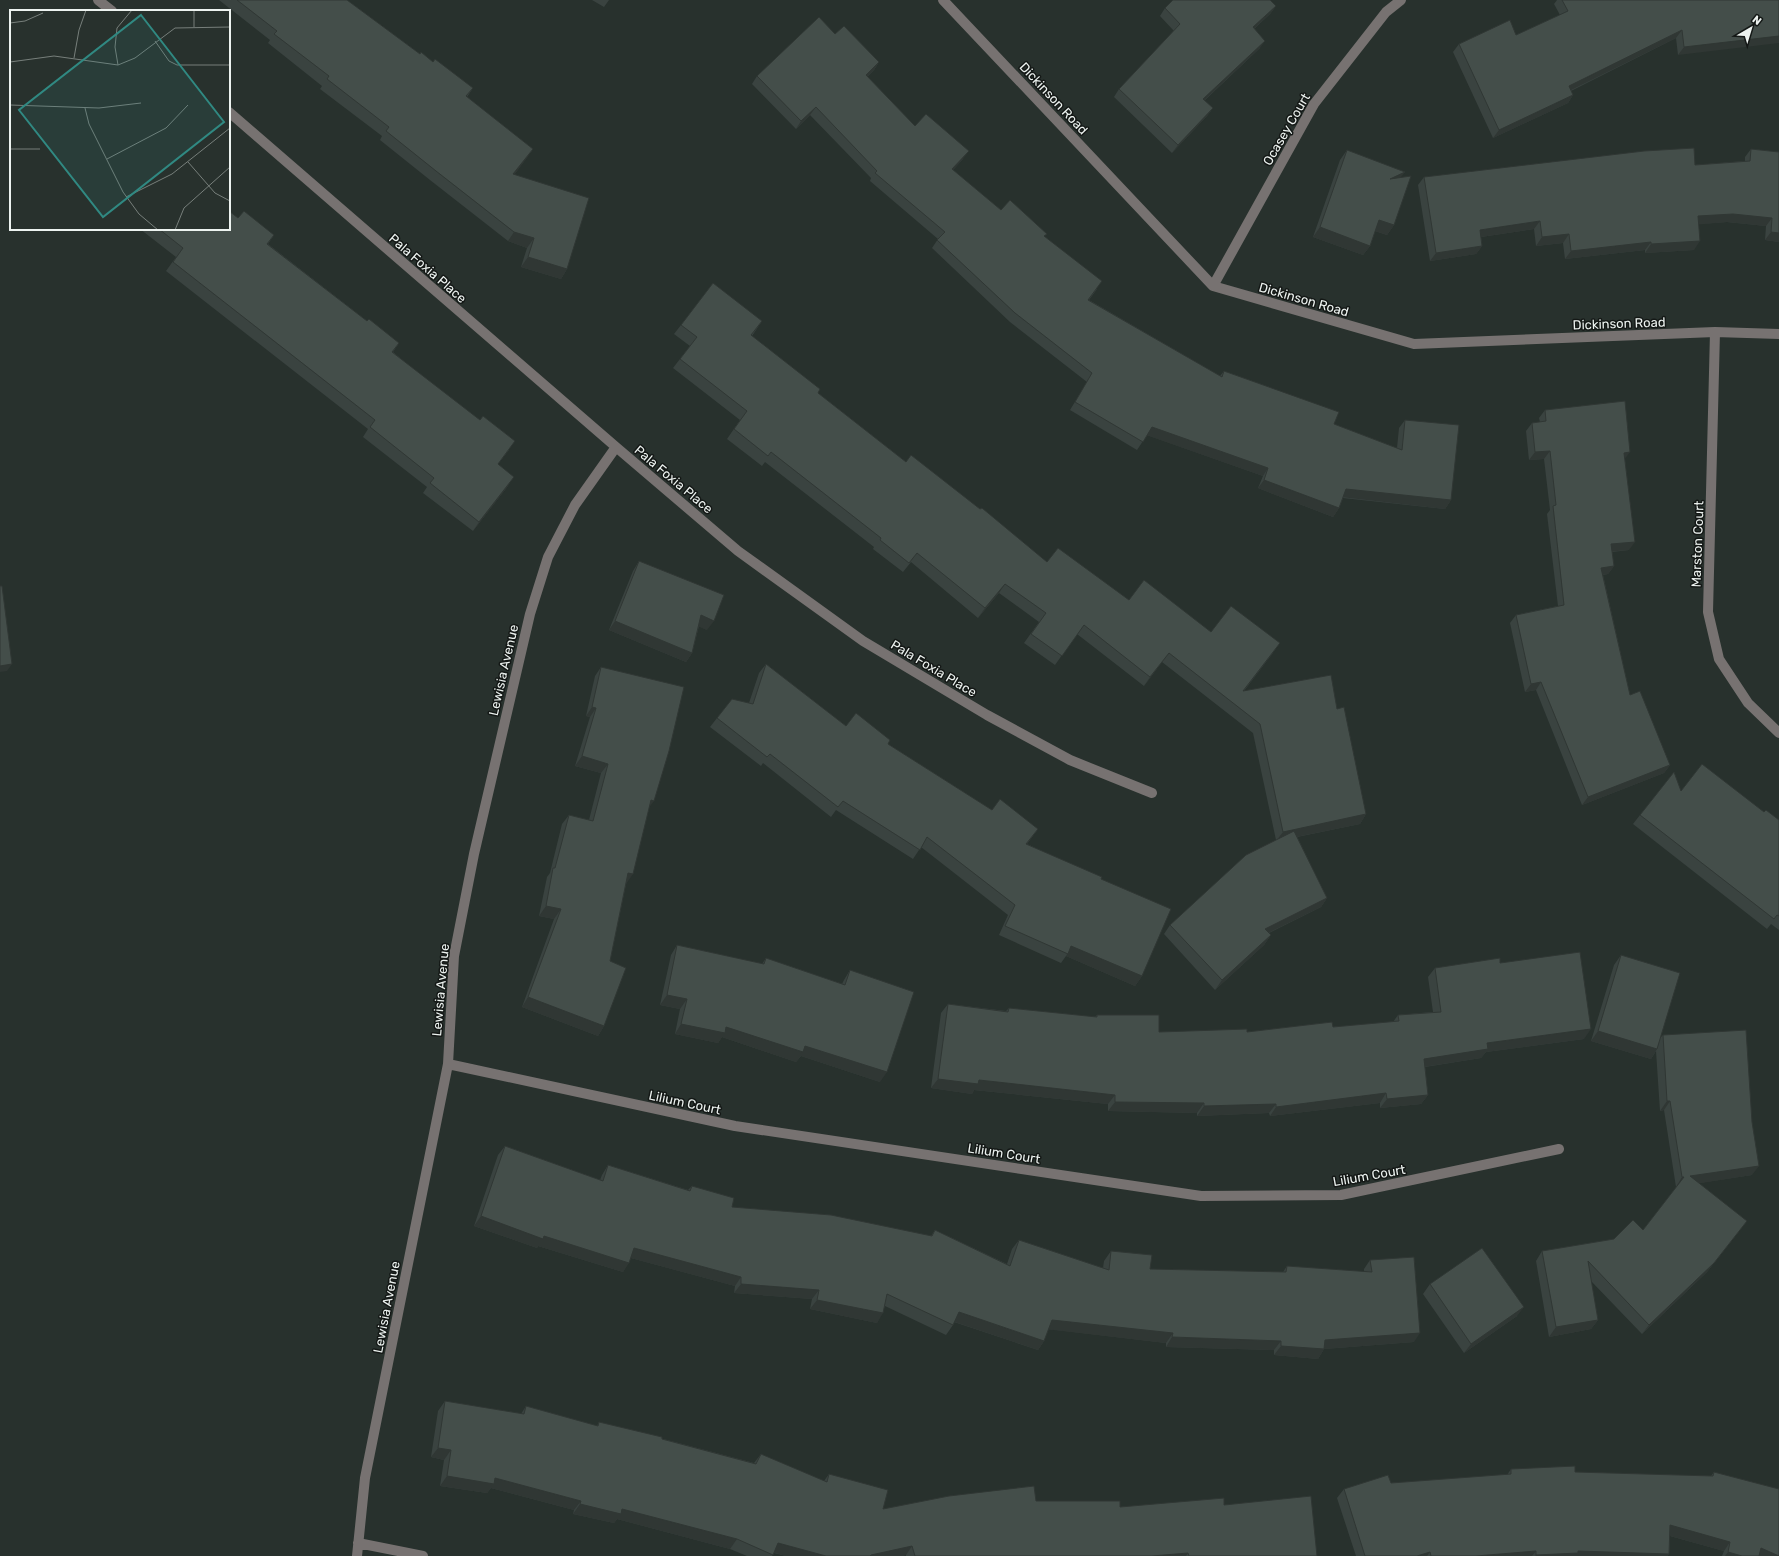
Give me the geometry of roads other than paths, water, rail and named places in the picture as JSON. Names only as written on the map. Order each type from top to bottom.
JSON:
[{"type":"street","points":[[98,0],[111,10]]},
{"type":"street","name":"Dickinson Road","points":[[943,0],[1213,286],[1414,344],[1715,332],[1779,334]]},
{"type":"street","name":"Ocasey Court","points":[[1213,286],[1314,104],[1386,12],[1401,0]]},
{"type":"street","name":"Pala Foxia Place","points":[[230,113],[738,551],[863,641],[987,715],[1070,760],[1152,793]]},
{"type":"street","name":"Marston Court","points":[[1715,332],[1708,612],[1719,659],[1748,703],[1779,733]]},
{"type":"street","name":"Lewisia Avenue","points":[[357,1556],[367,1471],[448,1064],[454,956],[476,846],[530,614],[548,557],[575,505],[616,447]]},
{"type":"street","name":"Lilium Court","points":[[448,1064],[735,1126],[1201,1196],[1341,1195],[1559,1149]]},
{"type":"street","points":[[358,1544],[423,1556]]}]
